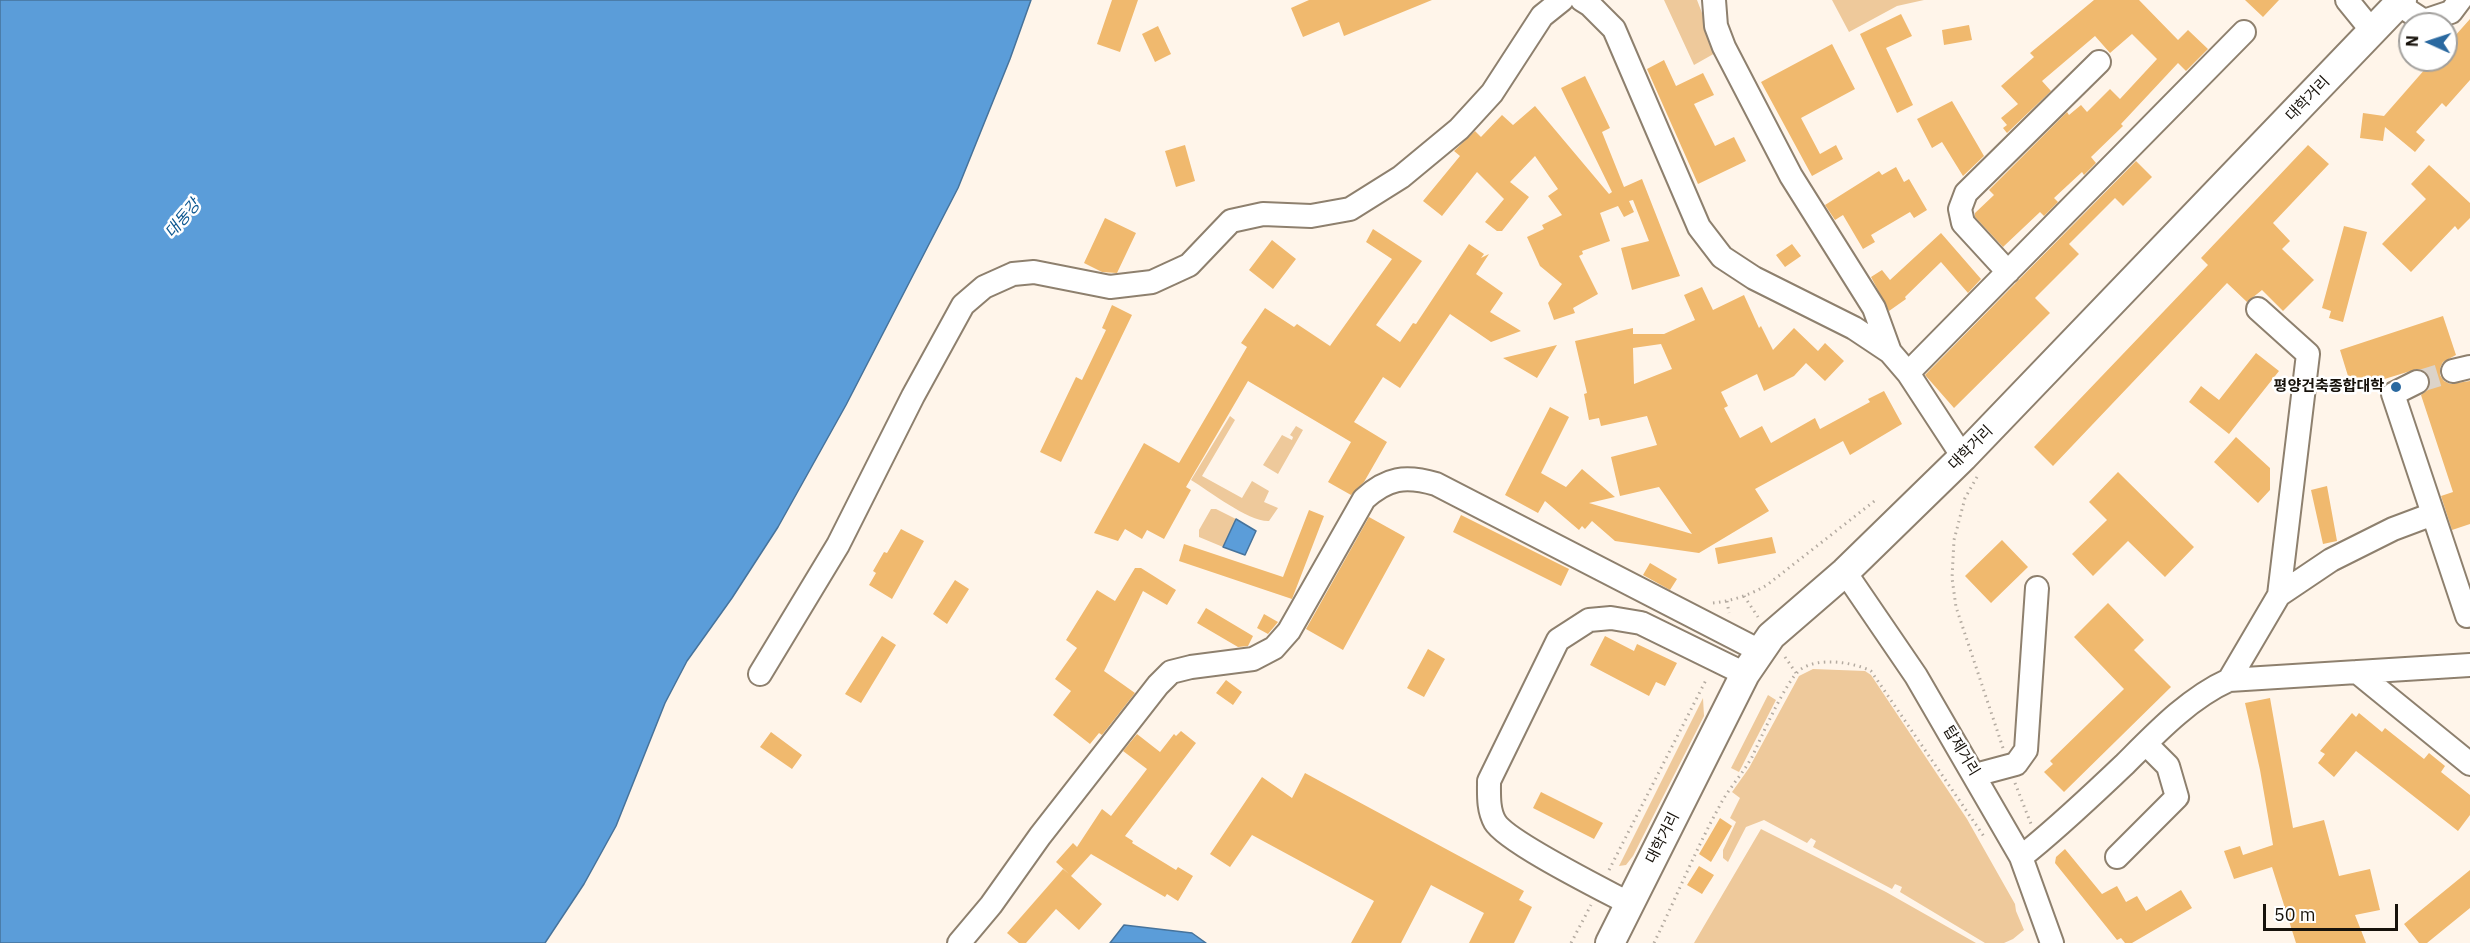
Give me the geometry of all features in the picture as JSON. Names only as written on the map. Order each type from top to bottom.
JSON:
[{"type":"main road","name":"대학거리","points":[[1610,943],[1753,662],[1771,636],[1973,463],[2400,2]]},
{"type":"street","points":[[759,674],[794,621],[838,545],[913,396],[963,305],[984,287],[1013,274],[1034,272],[1110,287],[1152,282],[1189,265],[1231,221],[1263,214],[1311,216],[1350,209],[1401,177],[1459,129],[1492,93],[1542,16],[1562,0]]},
{"type":"street","points":[[1582,0],[1614,28],[1699,227],[1708,242],[1722,257],[1754,278],[1854,328],[1890,352],[1908,373],[1973,463]]},
{"type":"street","points":[[1714,0],[1716,26],[1729,56],[1791,176],[1874,308],[1890,352]]},
{"type":"street","points":[[2347,0],[2373,32]]},
{"type":"street","points":[[2400,2],[2424,21],[2451,12],[2460,0]]},
{"type":"street","points":[[1908,373],[2244,32]]},
{"type":"street","points":[[2008,272],[1963,223],[1960,209],[1966,192],[2099,62]]},
{"type":"street","points":[[2229,681],[2279,595],[2308,354],[2258,309]]},
{"type":"street","points":[[2417,382],[2393,394],[2467,616]]},
{"type":"street","points":[[959,943],[991,905],[1040,836],[1158,685],[1171,672],[1191,667],[1246,661],[1274,648],[1289,631],[1364,500],[1380,485],[1415,477],[1436,484],[1728,634],[1753,662]]},
{"type":"street","points":[[2279,595],[2331,560],[2393,529],[2433,514]]},
{"type":"street","name":"탑제거리","points":[[1845,572],[1916,676],[1976,775],[2030,850],[2051,939]]},
{"type":"street","points":[[1976,775],[2016,764],[2026,750],[2037,588]]},
{"type":"street","points":[[1630,904],[1513,838],[1496,823],[1488,802],[1489,781],[1558,640],[1589,620],[1611,618],[1641,623],[1717,658],[1753,662]]},
{"type":"street","points":[[2030,850],[2061,825],[2205,691],[2229,681],[2470,665]]},
{"type":"street","points":[[2357,672],[2470,764]]},
{"type":"street","points":[[2117,857],[2177,797],[2168,766],[2146,744]]},
{"type":"street","points":[[2051,939],[2073,943]]},
{"type":"path","points":[[1973,463],[1954,540],[1952,578],[1956,608],[2006,757]]},
{"type":"path","points":[[1707,604],[1754,593],[1878,499]]},
{"type":"path","points":[[1727,601],[1730,615],[1728,634]]},
{"type":"path","points":[[1571,943],[1717,658]]},
{"type":"path","points":[[1654,943],[1720,804],[1746,767],[1796,673],[1803,668],[1833,662],[1871,671],[1988,844]]},
{"type":"path","points":[[2013,779],[2030,850]]},
{"type":"shaded area","points":[[1664,0],[1697,0],[1717,52],[1694,65]]},
{"type":"shaded area","points":[[1832,0],[1924,0],[1897,6],[1849,32]]},
{"type":"shaded area","points":[[1230,416],[1235,420],[1202,476],[1242,498],[1252,481],[1269,491],[1264,502],[1278,508],[1269,521],[1251,517],[1191,480]]},
{"type":"shaded area","points":[[1296,426],[1303,430],[1278,474],[1263,465],[1282,435],[1292,440],[1293,437],[1290,435]]},
{"type":"shaded area","points":[[1211,509],[1216,509],[1236,519],[1223,547],[1199,537],[1199,530]]},
{"type":"shaded area","points":[[1813,669],[1865,671],[1871,675],[1967,819],[2015,904],[2024,930],[2013,939],[2004,943],[1985,943],[1900,892],[1902,887],[1895,884],[1892,889],[1813,847],[1816,841],[1811,838],[1807,843],[1764,820],[1746,827],[1728,862],[1723,858],[1723,850],[1736,822],[1730,818],[1740,798],[1732,792],[1749,768],[1799,676]]},
{"type":"shaded area","points":[[1768,695],[1776,700],[1739,772],[1731,768]]},
{"type":"shaded area","points":[[1703,698],[1704,716],[1633,856],[1626,865],[1619,866]]},
{"type":"shaded area","points":[[1761,829],[1886,892],[1976,943],[1694,943]]},
{"type":"water","name":"대동강","points":[[0,0],[1031,0],[958,188],[846,405],[778,527],[732,598],[687,661],[665,703],[616,826],[584,884],[545,943],[0,943]]},
{"type":"water","points":[[1236,519],[1256,531],[1245,555],[1223,547]]},
{"type":"water","points":[[1124,925],[1192,933],[1206,943],[1110,943]]},
{"type":"building","points":[[1112,0],[1138,0],[1120,52],[1097,44]]},
{"type":"building","points":[[1309,0],[1432,0],[1344,36],[1339,22],[1303,37],[1291,8]]},
{"type":"building","points":[[2094,0],[2139,0],[2178,40],[2188,30],[2208,49],[2186,71],[2178,63],[2121,124],[2123,126],[2091,157],[2096,163],[2084,175],[2082,172],[2054,198],[2058,202],[2044,216],[2040,212],[2003,247],[1975,217],[1975,213],[1994,195],[1989,190],[2067,112],[2069,115],[2081,105],[2087,112],[2110,89],[2120,99],[2157,59],[2132,34],[2110,53],[2095,36],[2042,81],[2051,91],[2007,133],[2003,128],[2007,125],[2001,118],[2018,104],[2001,86],[2034,57],[2030,53]]},
{"type":"building","points":[[2245,0],[2279,0],[2263,17]]},
{"type":"building","points":[[1901,14],[1912,36],[1886,48],[1913,105],[1897,113],[1860,34]]},
{"type":"building","points":[[2470,19],[2470,80],[2446,107],[2442,103],[2416,132],[2425,140],[2415,152],[2385,127],[2383,141],[2360,138],[2363,113],[2384,116],[2422,72],[2458,72],[2458,32]]},
{"type":"building","points":[[1969,25],[1972,40],[1944,45],[1942,30]]},
{"type":"building","points":[[1158,26],[1171,54],[1155,62],[1142,34]]},
{"type":"building","points":[[1832,44],[1855,89],[1801,118],[1820,154],[1836,145],[1843,159],[1812,176],[1761,82]]},
{"type":"building","points":[[1664,60],[1676,86],[1703,73],[1714,95],[1694,104],[1715,146],[1734,137],[1746,161],[1698,184],[1647,69]]},
{"type":"building","points":[[1585,76],[1610,128],[1602,132],[1624,187],[1642,179],[1680,276],[1632,290],[1621,248],[1649,241],[1633,200],[1629,201],[1634,212],[1624,217],[1618,206],[1600,213],[1610,241],[1582,251],[1583,254],[1579,256],[1598,294],[1573,308],[1575,313],[1554,320],[1548,303],[1562,284],[1540,266],[1527,237],[1544,229],[1542,225],[1562,215],[1548,196],[1558,189],[1535,156],[1510,182],[1529,197],[1502,231],[1497,231],[1485,222],[1504,199],[1477,172],[1442,216],[1423,201],[1460,156],[1454,151],[1475,131],[1481,137],[1502,115],[1513,125],[1535,106],[1609,194],[1612,192],[1561,88]]},
{"type":"building","points":[[1952,101],[1984,156],[1963,176],[1942,142],[1932,148],[1917,119]]},
{"type":"building","points":[[1185,145],[1195,181],[1176,187],[1165,151]]},
{"type":"building","points":[[2308,145],[2329,164],[2273,223],[2290,241],[2282,249],[2314,280],[2283,311],[2262,290],[2247,302],[2227,283],[2053,466],[2034,447],[2208,265],[2201,258]]},
{"type":"building","points":[[2136,161],[2152,177],[2123,206],[2115,198],[2069,244],[2079,254],[2035,298],[2050,313],[1954,408],[1925,375]]},
{"type":"building","points":[[2429,165],[2470,203],[2470,218],[2458,230],[2455,226],[2411,272],[2382,244],[2426,199],[2411,184]]},
{"type":"building","points":[[1896,167],[1904,182],[1909,179],[1927,210],[1914,218],[1910,212],[1871,235],[1875,242],[1863,249],[1843,215],[1835,220],[1825,205],[1879,171],[1882,175]]},
{"type":"building","points":[[1105,218],[1136,233],[1117,273],[1102,272],[1084,263]]},
{"type":"building","points":[[2344,226],[2367,232],[2343,322],[2329,318],[2331,311],[2322,308]]},
{"type":"building","points":[[1373,229],[1422,261],[1376,325],[1400,342],[1413,323],[1416,324],[1469,244],[1484,254],[1481,258],[1489,254],[1476,274],[1503,293],[1490,312],[1521,331],[1491,342],[1450,314],[1400,388],[1383,377],[1354,422],[1387,442],[1364,482],[1351,495],[1328,482],[1351,442],[1248,381],[1186,487],[1191,490],[1164,539],[1147,530],[1142,539],[1125,529],[1118,541],[1094,533],[1144,443],[1179,463],[1247,347],[1241,343],[1265,308],[1294,327],[1297,324],[1330,346],[1392,259],[1366,242]]},
{"type":"building","points":[[1941,233],[1981,279],[1968,293],[1941,262],[1905,297],[1906,299],[1889,311],[1871,277],[1882,270],[1890,280]]},
{"type":"building","points":[[1272,240],[1296,259],[1273,289],[1249,270]]},
{"type":"building","points":[[1792,244],[1801,256],[1785,267],[1776,255]]},
{"type":"building","points":[[1702,287],[1713,310],[1744,295],[1759,328],[1761,326],[1773,350],[1794,328],[1818,351],[1825,343],[1844,361],[1825,381],[1806,363],[1794,376],[1764,391],[1757,374],[1721,392],[1728,406],[1724,408],[1740,438],[1762,426],[1771,443],[1815,418],[1820,429],[1870,402],[1868,399],[1884,391],[1902,424],[1850,455],[1843,441],[1755,489],[1769,511],[1699,553],[1615,541],[1592,521],[1585,529],[1582,526],[1579,530],[1545,501],[1538,513],[1505,495],[1550,407],[1569,417],[1541,473],[1566,487],[1582,469],[1615,497],[1589,503],[1692,534],[1659,487],[1620,496],[1611,457],[1657,445],[1647,416],[1601,426],[1599,418],[1589,420],[1584,394],[1587,393],[1575,341],[1633,328],[1633,334],[1664,334],[1695,320],[1684,295]],"holes":[[[1661,344],[1672,369],[1634,384],[1633,348]]]},
{"type":"building","points":[[1112,305],[1132,315],[1061,462],[1040,452],[1076,377],[1082,380],[1106,330],[1102,328]]},
{"type":"building","points":[[2443,316],[2456,355],[2443,362],[2440,375],[2450,384],[2470,381],[2470,524],[2452,530],[2441,496],[2453,492],[2421,395],[2429,389],[2429,375],[2424,370],[2417,369],[2352,389],[2340,350]]},
{"type":"building","points":[[1557,345],[1537,378],[1503,358]]},
{"type":"building","points":[[2256,353],[2279,371],[2229,434],[2189,402],[2201,386],[2219,400]]},
{"type":"building","points":[[2236,437],[2270,468],[2270,490],[2258,503],[2214,462]]},
{"type":"building","points":[[2118,472],[2194,547],[2165,577],[2128,541],[2093,576],[2072,554],[2107,520],[2089,502]]},
{"type":"building","points":[[2327,486],[2337,541],[2323,544],[2311,490]]},
{"type":"building","points":[[1309,510],[1324,516],[1292,599],[1179,561],[1184,544],[1283,577]]},
{"type":"building","points":[[1461,515],[1569,569],[1561,586],[1453,532]]},
{"type":"building","points":[[1369,517],[1405,537],[1343,650],[1306,629]]},
{"type":"building","points":[[901,529],[924,541],[892,599],[869,585],[876,573],[873,571]]},
{"type":"building","points":[[1772,537],[1776,553],[1718,564],[1715,548]]},
{"type":"building","points":[[2002,540],[2028,567],[1991,603],[1965,576]]},
{"type":"building","points":[[1650,563],[1677,579],[1670,590],[1643,575]]},
{"type":"building","points":[[1135,568],[1141,568],[1176,590],[1167,605],[1143,591],[1104,671],[1135,693],[1102,735],[1099,733],[1090,744],[1053,715],[1071,691],[1055,679],[1077,648],[1066,640],[1097,590],[1115,601]]},
{"type":"building","points":[[955,580],[969,589],[947,624],[933,614]]},
{"type":"building","points":[[2108,603],[2144,640],[2134,650],[2171,687],[2064,792],[2044,772],[2053,764],[2050,761],[2124,689],[2074,637]]},
{"type":"building","points":[[1206,608],[1253,636],[1248,646],[1238,647],[1197,623]]},
{"type":"building","points":[[1264,614],[1278,622],[1268,634],[1257,628]]},
{"type":"building","points":[[882,636],[896,645],[861,703],[845,694]]},
{"type":"building","points":[[1605,636],[1634,651],[1637,644],[1677,663],[1665,686],[1656,682],[1649,696],[1590,665]]},
{"type":"building","points":[[1428,649],[1445,659],[1424,697],[1407,688]]},
{"type":"building","points":[[1226,680],[1242,692],[1233,705],[1216,693]]},
{"type":"building","points":[[2270,698],[2293,828],[2324,820],[2339,876],[2370,869],[2380,910],[2355,915],[2366,943],[2296,943],[2272,867],[2234,879],[2224,851],[2240,846],[2243,855],[2273,845],[2245,703]]},
{"type":"building","points":[[2352,713],[2356,717],[2359,713],[2382,732],[2385,728],[2424,759],[2429,753],[2445,766],[2441,772],[2470,795],[2470,815],[2458,831],[2356,751],[2334,777],[2318,763],[2325,754],[2320,751]]},
{"type":"building","points":[[1181,731],[1196,743],[1125,836],[1133,841],[1132,843],[1176,870],[1178,867],[1193,876],[1178,901],[1167,894],[1165,897],[1091,854],[1071,876],[1102,904],[1079,930],[1056,909],[1026,943],[1019,943],[1007,933],[1063,869],[1069,874],[1056,862],[1073,843],[1077,847],[1102,809],[1111,816],[1147,769],[1123,751],[1137,734],[1160,752],[1174,734],[1176,736]]},
{"type":"building","points":[[771,732],[802,755],[792,769],[760,747]]},
{"type":"building","points":[[1305,773],[1524,891],[1519,900],[1532,907],[1514,943],[1469,943],[1484,913],[1431,885],[1401,943],[1351,943],[1374,901],[1252,835],[1230,867],[1210,854],[1262,777],[1292,798]]},
{"type":"building","points":[[1541,792],[1603,823],[1594,839],[1533,808]]},
{"type":"building","points":[[1720,818],[1732,826],[1711,862],[1699,854]]},
{"type":"building","points":[[2065,849],[2102,894],[2117,886],[2126,902],[2137,896],[2146,911],[2181,890],[2192,908],[2132,943],[2125,943],[2121,938],[2117,940],[2055,863],[2056,857]]},
{"type":"building","points":[[1699,866],[1714,875],[1702,894],[1687,885]]},
{"type":"building","points":[[2470,870],[2470,908],[2427,943],[2419,943],[2404,924]]},
{"type":"tunnel","points":[[2417,382],[2453,371]]},
{"type":"place","name":"평양건축종합대학","points":[[2396,387]]}]
